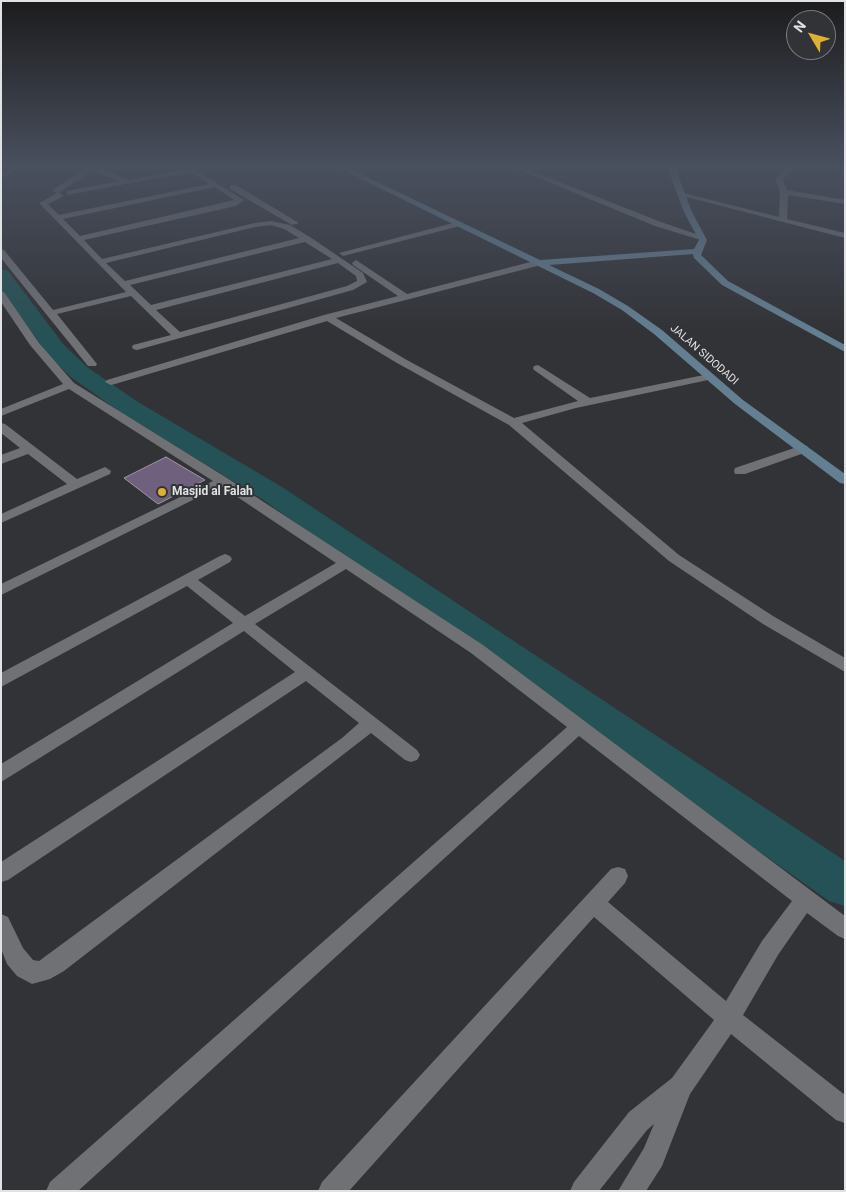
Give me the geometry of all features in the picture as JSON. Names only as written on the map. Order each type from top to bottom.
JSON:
[{"type":"street","points":[[62,223],[148,309],[177,335]]},
{"type":"street","points":[[78,239],[149,223]]},
{"type":"street","points":[[100,262],[266,223],[287,227],[341,256],[360,275],[362,282],[350,288],[137,347]]},
{"type":"street","points":[[293,223],[341,256],[406,297]]},
{"type":"street","name":"JALAN SIDODADI","points":[[454,223],[596,291],[625,308],[658,332],[739,402],[845,480]]},
{"type":"street","points":[[655,223],[700,244]]},
{"type":"street","points":[[692,223],[700,244],[697,256],[725,283],[845,349]]},
{"type":"street","points":[[793,223],[845,236]]},
{"type":"street","points":[[148,309],[457,224]]},
{"type":"street","points":[[124,284],[307,239]]},
{"type":"street","points":[[111,382],[328,317],[538,263],[700,244]]},
{"type":"street","points":[[1,252],[92,364]]},
{"type":"street","points":[[50,313],[133,293]]},
{"type":"street","points":[[1,294],[35,345],[70,385],[222,481],[478,649],[845,929]]},
{"type":"street","points":[[328,317],[402,361],[513,422],[674,558],[768,620],[845,666]]},
{"type":"street","points":[[538,368],[588,402]]},
{"type":"street","points":[[513,422],[588,402],[710,378]]},
{"type":"street","points":[[1,413],[70,385]]},
{"type":"street","points":[[1,427],[75,484]]},
{"type":"street","points":[[1,460],[28,449]]},
{"type":"street","points":[[740,471],[802,450]]},
{"type":"street","points":[[1,519],[105,471]]},
{"type":"street","points":[[1,590],[222,481]]},
{"type":"street","points":[[1,681],[225,559]]},
{"type":"street","points":[[1,774],[245,623],[346,563]]},
{"type":"street","points":[[189,580],[411,755]]},
{"type":"street","points":[[1,873],[308,672]]},
{"type":"street","points":[[1,924],[16,956],[25,968],[32,973],[42,971],[56,963],[348,743],[371,723]]},
{"type":"street","points":[[58,1191],[578,727]]},
{"type":"street","points":[[331,1191],[618,876]]},
{"type":"street","points":[[631,1191],[653,1158],[681,1086],[729,1018],[770,948],[805,899]]},
{"type":"street","points":[[593,903],[729,1018],[845,1111]]},
{"type":"street","points":[[584,1191],[638,1121],[681,1086]]},
{"type":"building","name":"Masjid al Falah","points":[[166,457],[205,480],[158,504],[124,478]]},
{"type":"waterway","points":[[1,275],[56,350],[79,372],[129,407],[272,493],[845,886]]},
{"type":"place","name":"Masjid al Falah","points":[[162,492]]}]
